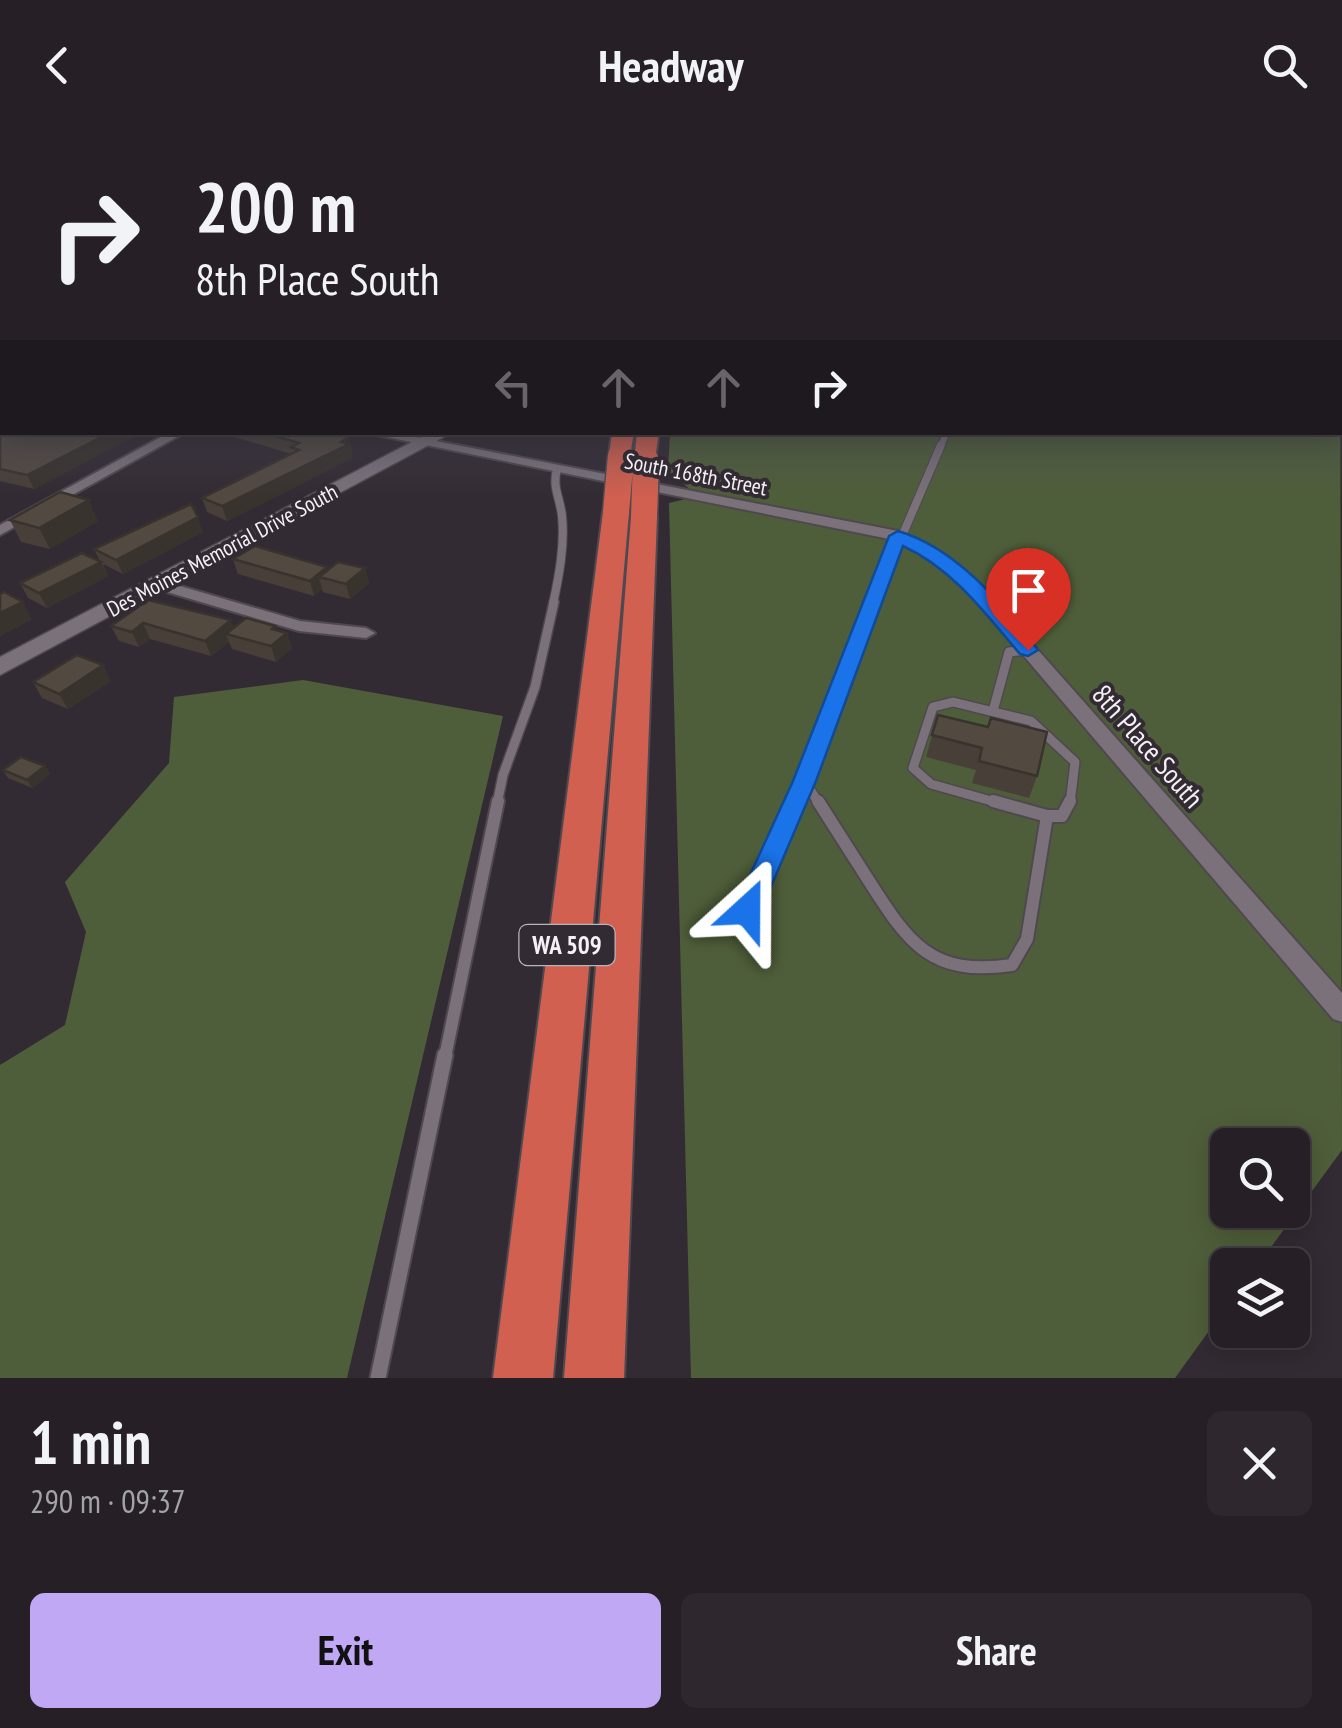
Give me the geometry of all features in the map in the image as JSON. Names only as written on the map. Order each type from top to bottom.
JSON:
[{"type":"highway","name":"WA 509","points":[[523,1378],[630,514],[646,461],[648,435]]},
{"type":"highway","name":"WA 509","points":[[594,1378],[630,514],[622,444]]},
{"type":"main road","name":"Des Moines Memorial Drive South","points":[[0,667],[440,435]]},
{"type":"street","points":[[0,531],[175,435]]},
{"type":"street","name":"South 168th Street","points":[[382,435],[898,536]]},
{"type":"street","name":"8th Place South","points":[[898,536],[934,554],[977,591],[1342,1010]]},
{"type":"street","points":[[156,584],[300,626],[366,633]]},
{"type":"lane","points":[[747,910],[805,781],[898,536],[946,435]]},
{"type":"lane","points":[[378,1378],[502,775],[535,687],[561,568],[562,515],[552,486],[556,469]]},
{"type":"lane","points":[[993,711],[1009,652],[1028,650]]},
{"type":"lane","points":[[953,702],[1031,720],[1076,762],[1069,808],[1062,816],[1047,816],[931,784],[913,768],[933,707],[953,702]]},
{"type":"lane","points":[[805,781],[904,936],[924,953],[952,964],[987,970],[1012,965],[1026,939],[1047,816]]},
{"type":"green space","points":[[670,435],[1340,435],[1342,1150],[1310,1194],[1310,1128],[1210,1128],[1210,1228],[1285,1228],[1270,1248],[1210,1248],[1210,1330],[1175,1378],[691,1378],[669,503],[698,496],[668,471]]},
{"type":"green space","points":[[303,680],[503,716],[347,1378],[0,1378],[0,1065],[65,1025],[86,932],[65,882],[169,763],[174,697]]},
{"type":"building","points":[[0,435],[105,435],[27,475],[0,469]]},
{"type":"building","points":[[271,435],[349,437],[341,442],[349,444],[222,506],[202,498],[299,450],[291,447],[299,443]]},
{"type":"building","points":[[60,492],[89,500],[39,528],[10,520]]},
{"type":"building","points":[[191,504],[198,517],[116,560],[94,549]]},
{"type":"building","points":[[255,546],[327,567],[310,581],[233,559]]},
{"type":"building","points":[[82,553],[101,562],[39,593],[20,583]]},
{"type":"building","points":[[338,562],[365,568],[346,584],[319,577]]},
{"type":"building","points":[[4,592],[23,602],[0,613],[0,594]]},
{"type":"building","points":[[148,600],[231,620],[205,641],[143,623],[132,632],[111,626]]},
{"type":"building","points":[[246,618],[287,633],[271,646],[226,634]]},
{"type":"building","points":[[77,655],[103,665],[59,694],[33,682]]},
{"type":"building","points":[[938,715],[988,727],[991,718],[1047,732],[1037,776],[979,761],[982,748],[932,735]]},
{"type":"building","points":[[21,757],[45,766],[27,780],[3,770]]},
{"type":"route","points":[[747,910],[805,781],[898,536],[934,554],[977,591],[1028,650]]}]
